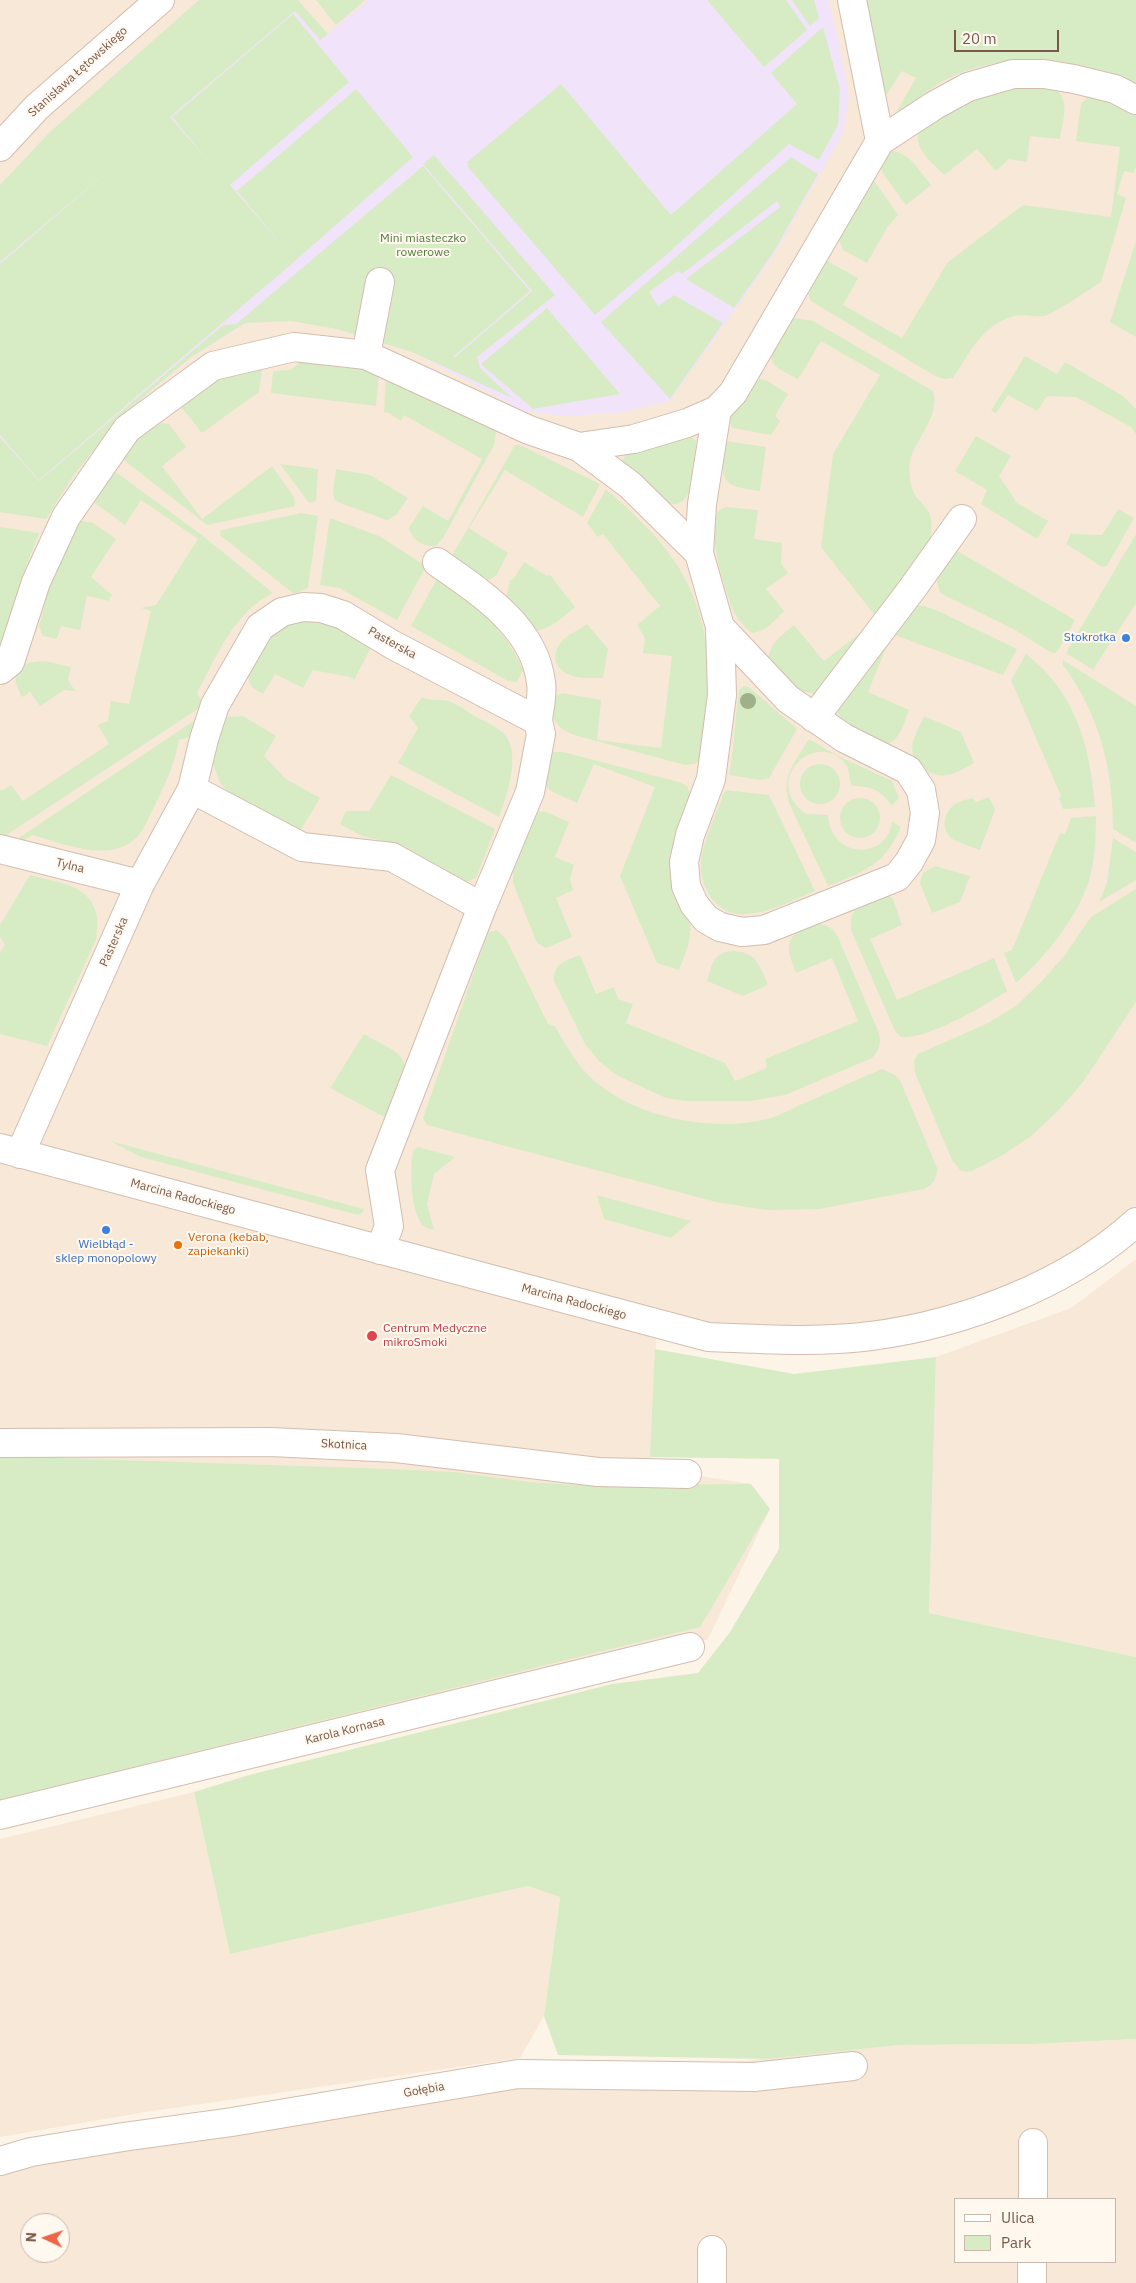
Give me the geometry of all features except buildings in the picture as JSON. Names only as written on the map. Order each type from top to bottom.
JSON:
[{"type":"street","name":"Stanisława Łętowskiego","points":[[0,147],[37,107],[160,0]]},
{"type":"street","points":[[852,0],[880,141]]},
{"type":"street","points":[[578,447],[634,439],[717,410],[733,393],[880,141],[935,105],[968,87],[1013,74],[1044,74],[1074,79],[1115,90],[1136,100]]},
{"type":"street","points":[[366,354],[380,282]]},
{"type":"street","points":[[0,670],[10,662],[36,582],[66,517],[128,429],[214,366],[294,347],[366,354],[529,430],[578,447],[630,485],[699,553]]},
{"type":"street","points":[[717,410],[703,494],[699,553],[720,627],[722,696],[711,779],[690,836],[684,862],[686,886],[694,904],[706,918],[720,927],[742,932],[764,930],[897,877],[909,862],[921,840],[925,813],[921,790],[908,770],[844,738],[788,699],[720,627]]},
{"type":"street","points":[[814,718],[912,590],[962,519]]},
{"type":"street","points":[[380,1250],[389,1226],[380,1170],[482,907],[530,792],[541,734],[538,721],[542,685],[539,668],[529,647],[518,630],[491,600],[437,562]]},
{"type":"street","name":"Pasterska","points":[[10,1151],[140,884],[192,789],[215,705],[260,627],[282,612],[303,607],[321,608],[343,615],[394,645],[538,721]]},
{"type":"street","points":[[192,789],[302,847],[392,856],[482,907]]},
{"type":"street","name":"Tylna","points":[[0,849],[140,884]]},
{"type":"street","name":"Marcina Radockiego","points":[[10,1151],[708,1337],[800,1341],[871,1336],[925,1325],[981,1310],[1048,1282],[1116,1240],[1136,1222]]},
{"type":"street","name":"Skotnica","points":[[0,1443],[281,1442],[396,1448],[598,1472],[687,1474]]},
{"type":"street","name":"Karola Kornasa","points":[[0,1815],[690,1647]]},
{"type":"street","name":"Gołębia","points":[[0,2161],[31,2152],[114,2138],[232,2122],[518,2074],[754,2078],[853,2066]]},
{"type":"street","points":[[1033,2143],[1033,2198]]},
{"type":"street","points":[[712,2250],[712,2283]]},
{"type":"street","points":[[1032,2263],[1032,2283]]},
{"type":"shaded area","points":[[0,0],[1136,0],[1136,1222],[1116,1240],[906,1329],[657,1324],[650,1473],[687,1474],[751,1484],[770,1509],[708,1639],[690,1647],[0,1815]]},
{"type":"shaded area","points":[[199,0],[286,0],[320,40],[368,0],[828,0],[838,38],[849,96],[843,133],[774,255],[670,401],[618,413],[563,416],[524,411],[412,352],[337,329],[291,321],[246,323],[191,357],[24,498],[0,480],[0,185],[50,132]]},
{"type":"shaded area","points":[[1136,1259],[1136,1657],[929,1613],[936,1357],[1071,1308]]},
{"type":"shaded area","points":[[194,1792],[230,1954],[528,1886],[560,1896],[544,2016],[520,2058],[146,2112],[0,2137],[0,1839]]},
{"type":"shaded area","points":[[1136,2039],[1136,2283],[0,2283],[0,2161],[232,2122],[723,2063],[899,2045],[1035,2044]]},
{"type":"green space","points":[[199,0],[298,0],[328,34],[320,40],[295,11],[170,117],[208,161],[172,117],[293,14],[349,82],[230,185],[287,251],[237,191],[356,89],[413,157],[39,480],[0,435],[0,264],[116,164],[0,262],[0,185],[50,132]]},
{"type":"green space","points":[[316,0],[365,0],[336,25]]},
{"type":"green space","points":[[707,0],[786,0],[807,30],[764,67]]},
{"type":"green space","points":[[792,0],[814,0],[819,18],[810,26]]},
{"type":"green space","points":[[863,0],[1136,0],[1136,83],[1090,67],[1066,63],[1015,61],[967,70],[945,80],[904,109],[897,111],[916,78],[902,71],[883,100]]},
{"type":"green space","points":[[823,27],[840,89],[838,125],[819,160],[789,144],[667,254],[595,315],[467,166],[469,164],[466,163],[561,84],[671,215],[797,104],[771,73]]},
{"type":"green space","points":[[1051,85],[1058,91],[1064,103],[1060,139],[1030,136],[1027,162],[1009,159],[996,171],[977,149],[944,175],[919,146],[920,132],[928,123],[956,105],[1003,88]]},
{"type":"green space","points":[[1096,96],[1136,112],[1136,166],[1134,173],[1124,171],[1117,194],[1126,198],[1101,282],[1044,316],[1018,315],[993,326],[977,341],[953,378],[945,379],[935,376],[811,301],[808,291],[811,281],[822,263],[827,261],[858,278],[843,305],[902,338],[948,262],[1023,205],[1111,217],[1120,147],[1076,141],[1081,104],[1087,98]]},
{"type":"green space","points":[[893,151],[910,160],[931,185],[906,205],[880,167],[886,154]]},
{"type":"green space","name":"Mini miasteczko rowerowe","points":[[434,155],[555,295],[477,357],[480,368],[512,398],[412,352],[337,329],[291,321],[245,323],[191,357],[122,415],[74,475],[46,519],[0,512],[0,437],[39,481],[223,325],[236,324],[423,166],[530,291],[454,358],[532,291],[423,164]]},
{"type":"green space","points":[[791,157],[818,174],[773,253],[734,308],[686,279],[780,207],[777,201],[682,274],[678,271],[649,292],[658,306],[674,295],[723,323],[670,399],[601,322]]},
{"type":"green space","points":[[872,178],[898,215],[888,226],[867,263],[843,250],[838,238]]},
{"type":"green space","points":[[1136,241],[1136,337],[1110,322]]},
{"type":"green space","points":[[547,308],[620,394],[533,409],[481,364]]},
{"type":"green space","points":[[789,319],[813,321],[933,391],[934,409],[913,452],[909,470],[911,485],[915,494],[929,512],[930,538],[928,546],[917,564],[877,618],[821,547],[833,454],[880,375],[821,341],[798,379],[780,369],[773,363],[771,354]]},
{"type":"green space","points":[[1025,356],[1057,374],[1065,362],[1123,396],[1136,409],[1136,434],[1131,427],[1076,397],[1047,396],[1037,411],[1008,395],[996,413],[991,411]]},
{"type":"green space","points":[[318,361],[358,366],[379,373],[376,406],[271,393],[273,371],[291,370],[299,363]]},
{"type":"green space","points":[[254,365],[262,370],[259,392],[202,433],[182,408],[183,400],[215,379]]},
{"type":"green space","points":[[386,375],[489,423],[496,430],[494,445],[443,538],[436,546],[423,544],[416,540],[409,528],[423,506],[448,521],[482,459],[404,415],[401,421],[384,412]]},
{"type":"green space","points":[[759,379],[766,380],[788,394],[775,416],[780,421],[771,435],[733,428],[731,426],[731,420],[736,407],[744,394]]},
{"type":"green space","points":[[160,423],[169,424],[186,447],[162,466],[202,519],[272,466],[294,497],[295,506],[207,525],[120,457],[150,428]]},
{"type":"green space","points":[[689,435],[696,441],[695,473],[688,495],[682,502],[673,504],[658,498],[625,468],[622,462],[627,452],[665,444]]},
{"type":"green space","points":[[976,436],[1011,456],[999,476],[1017,503],[1048,521],[1037,539],[981,504],[987,490],[955,471]]},
{"type":"green space","points":[[726,441],[766,447],[760,491],[737,487],[730,484],[726,479],[723,465]]},
{"type":"green space","points":[[515,445],[520,445],[600,484],[583,517],[505,470],[469,528],[508,553],[496,576],[489,580],[454,559],[453,554]]},
{"type":"green space","points":[[280,464],[318,469],[316,501],[309,503]]},
{"type":"green space","points":[[336,469],[370,475],[408,498],[396,515],[387,520],[340,503],[335,500],[333,493]]},
{"type":"green space","points":[[113,470],[203,536],[273,593],[247,612],[219,650],[197,693],[204,705],[0,839],[0,790],[11,785],[23,801],[109,744],[98,725],[108,721],[111,701],[129,704],[151,611],[141,608],[156,605],[198,539],[141,500],[125,525],[92,501]]},
{"type":"green space","points":[[606,489],[643,523],[659,541],[685,578],[695,599],[707,649],[710,699],[701,759],[695,764],[685,765],[574,735],[557,725],[555,720],[553,710],[556,696],[562,693],[601,700],[597,740],[661,748],[672,656],[643,653],[645,638],[637,625],[660,606],[603,534],[598,537],[587,523]]},
{"type":"green space","points":[[726,507],[758,510],[754,539],[782,543],[781,564],[788,573],[766,589],[784,611],[770,625],[757,632],[752,633],[741,623],[736,615],[730,603],[719,565],[714,538],[715,517],[721,509]]},
{"type":"green space","points":[[1118,509],[1134,518],[1107,566],[1102,567],[1066,544],[1071,534],[1102,535]]},
{"type":"green space","points":[[301,513],[318,516],[308,588],[294,594],[220,535],[221,530]]},
{"type":"green space","points":[[330,518],[379,536],[426,566],[397,620],[339,588],[320,585]]},
{"type":"green space","points":[[81,521],[93,523],[116,539],[91,577],[113,596],[109,598],[110,601],[87,596],[80,630],[61,626],[57,639],[43,636],[39,627],[51,580],[75,527]]},
{"type":"green space","points":[[0,527],[39,533],[21,580],[5,641],[0,648]]},
{"type":"green space","points":[[1136,534],[1136,603],[1093,670],[1066,653]]},
{"type":"green space","points":[[954,549],[1075,620],[1058,651],[1055,653],[1050,652],[1015,630],[940,593],[936,578]]},
{"type":"green space","points":[[524,562],[547,576],[550,575],[575,607],[552,625],[541,630],[535,631],[506,600],[510,580],[513,580]]},
{"type":"green space","points":[[438,577],[476,606],[498,629],[516,655],[523,670],[517,682],[508,681],[411,626]]},
{"type":"green space","points":[[913,606],[924,606],[936,610],[1017,649],[1003,675],[892,634],[868,692],[909,710],[898,735],[885,745],[841,722],[838,712],[840,702]]},
{"type":"green space","points":[[297,620],[326,620],[372,646],[354,680],[350,677],[313,670],[303,688],[275,674],[263,694],[253,687],[249,681],[250,667],[258,651],[274,632],[283,625]]},
{"type":"green space","points":[[873,623],[823,689],[814,694],[793,688],[768,663],[773,646],[794,625],[824,661]]},
{"type":"green space","points":[[587,624],[608,649],[603,678],[572,676],[563,671],[557,663],[556,653],[560,643]]},
{"type":"green space","points":[[1026,654],[1043,669],[1057,686],[1077,722],[1089,762],[1095,807],[1063,809],[1059,798],[1061,796],[1011,680]]},
{"type":"green space","points":[[1063,660],[1136,706],[1136,843],[1113,829],[1110,785],[1102,742],[1086,703],[1063,665]]},
{"type":"green space","points":[[45,661],[71,667],[68,680],[75,691],[64,690],[40,706],[30,692],[22,697],[16,681],[16,675],[22,666]]},
{"type":"green space","points":[[744,686],[749,687],[797,729],[769,778],[761,780],[729,775],[739,690]]},
{"type":"green space","points":[[422,697],[455,704],[502,732],[508,740],[512,750],[511,773],[499,817],[398,763],[418,728],[409,716]]},
{"type":"green space","points":[[243,716],[276,736],[264,756],[286,779],[320,798],[299,833],[234,799],[220,783],[212,761],[219,725],[226,717]]},
{"type":"green space","points":[[924,716],[961,732],[974,763],[946,775],[934,774],[919,765],[913,755],[912,745]]},
{"type":"green space","points":[[198,718],[192,736],[179,740],[169,774],[144,827],[136,838],[125,846],[113,850],[99,851],[71,846],[32,835],[17,844],[11,843]]},
{"type":"green space","points":[[809,739],[838,756],[892,781],[899,798],[892,806],[884,796],[875,790],[852,786],[846,765],[834,755],[821,752],[809,755],[798,762],[791,774],[788,787],[793,801],[806,814],[828,815],[831,829],[838,840],[848,847],[858,850],[870,849],[880,844],[888,835],[892,822],[901,827],[888,850],[872,866],[828,886],[789,803],[787,793],[788,776],[794,762]]},
{"type":"green space","points":[[553,752],[563,752],[679,782],[687,786],[690,792],[688,913],[690,935],[679,970],[657,963],[620,876],[655,787],[594,764],[577,803],[551,791],[543,783],[547,758]]},
{"type":"green space","points":[[824,764],[831,767],[837,773],[840,784],[839,792],[831,801],[824,804],[816,804],[809,801],[801,792],[800,780],[803,773],[812,765]]},
{"type":"green space","points":[[391,775],[495,829],[476,878],[466,882],[388,842],[362,836],[340,824],[346,811],[369,811]]},
{"type":"green space","points":[[725,790],[769,795],[815,891],[776,908],[748,914],[735,913],[723,909],[712,899],[707,892],[703,880],[701,859],[706,839]]},
{"type":"green space","points":[[989,797],[995,810],[980,850],[954,840],[945,827],[946,817],[951,808],[955,804],[966,800],[973,798],[976,802]]},
{"type":"green space","points":[[856,798],[864,798],[871,801],[877,807],[880,818],[877,829],[871,835],[864,838],[856,838],[849,835],[843,829],[840,822],[840,814],[843,807],[849,801]]},
{"type":"green space","points":[[538,811],[546,812],[569,822],[555,857],[574,865],[570,879],[573,890],[556,898],[572,937],[546,948],[537,943],[513,883],[514,858],[531,817]]},
{"type":"green space","points":[[1096,816],[1094,859],[1088,884],[1082,898],[1058,938],[1016,983],[1004,953],[1012,950],[1060,833],[1065,834],[1071,818]]},
{"type":"green space","points":[[1113,838],[1136,852],[1136,880],[1099,902],[1107,883]]},
{"type":"green space","points":[[935,866],[970,876],[960,902],[932,913],[920,883],[923,873]]},
{"type":"green space","points":[[30,875],[71,886],[81,892],[90,899],[95,909],[97,923],[96,940],[47,1046],[0,1034],[0,953],[5,945],[0,937],[0,925]]},
{"type":"green space","points":[[1136,889],[1136,1002],[1083,1082],[1058,1111],[1031,1136],[1001,1156],[970,1172],[961,1171],[952,1160],[915,1073],[914,1060],[918,1054],[986,1024],[1016,1006],[1065,955],[1091,917]]},
{"type":"green space","points":[[882,895],[889,895],[893,899],[902,925],[870,939],[897,1000],[994,958],[1007,991],[940,1028],[901,1037],[895,1031],[851,930],[852,915],[858,906]]},
{"type":"green space","points":[[814,923],[828,927],[838,937],[879,1033],[880,1043],[872,1058],[785,1095],[751,1101],[686,1101],[666,1098],[618,1076],[599,1061],[585,1044],[554,981],[554,975],[558,966],[580,955],[596,994],[614,987],[618,999],[633,1004],[626,1023],[725,1063],[735,1081],[767,1068],[765,1059],[858,1021],[832,958],[796,973],[790,955],[790,942],[797,932]]},
{"type":"green space","points":[[497,930],[506,939],[548,1024],[555,1026],[566,1046],[584,1071],[606,1090],[627,1102],[673,1118],[722,1124],[745,1123],[776,1116],[882,1069],[895,1075],[900,1080],[937,1168],[934,1181],[924,1189],[819,1209],[767,1210],[716,1202],[427,1125],[423,1118],[488,932]]},
{"type":"green space","points":[[732,951],[752,957],[759,966],[768,985],[743,996],[707,981],[714,960],[721,954]]},
{"type":"green space","points":[[364,1034],[398,1054],[405,1068],[405,1077],[399,1095],[388,1119],[330,1088]]},
{"type":"green space","points":[[110,1141],[364,1209],[358,1215],[141,1157]]},
{"type":"green space","points":[[418,1147],[455,1157],[434,1174],[427,1204],[434,1230],[425,1227],[421,1223],[417,1216],[413,1198],[412,1158],[413,1150]]},
{"type":"green space","points":[[597,1195],[691,1221],[671,1238],[604,1219]]},
{"type":"green space","points":[[655,1349],[794,1374],[936,1357],[929,1613],[1136,1657],[1136,2039],[1035,2044],[899,2045],[767,2059],[558,2055],[544,2016],[560,1897],[528,1886],[230,1954],[194,1792],[249,1775],[612,1684],[698,1673],[730,1632],[779,1549],[779,1459],[650,1457]]},
{"type":"green space","points":[[0,1456],[454,1472],[530,1482],[574,1485],[751,1484],[770,1509],[700,1627],[0,1800]]},
{"type":"place","name":"Stokrotka","points":[[1126,638]]},
{"type":"place","name":"Wielbłąd - sklep monopolowy","points":[[106,1230]]},
{"type":"place","name":"Verona (kebab, zapiekanki)","points":[[178,1245]]},
{"type":"place","name":"Centrum Medyczne mikroSmoki","points":[[372,1336]]}]
